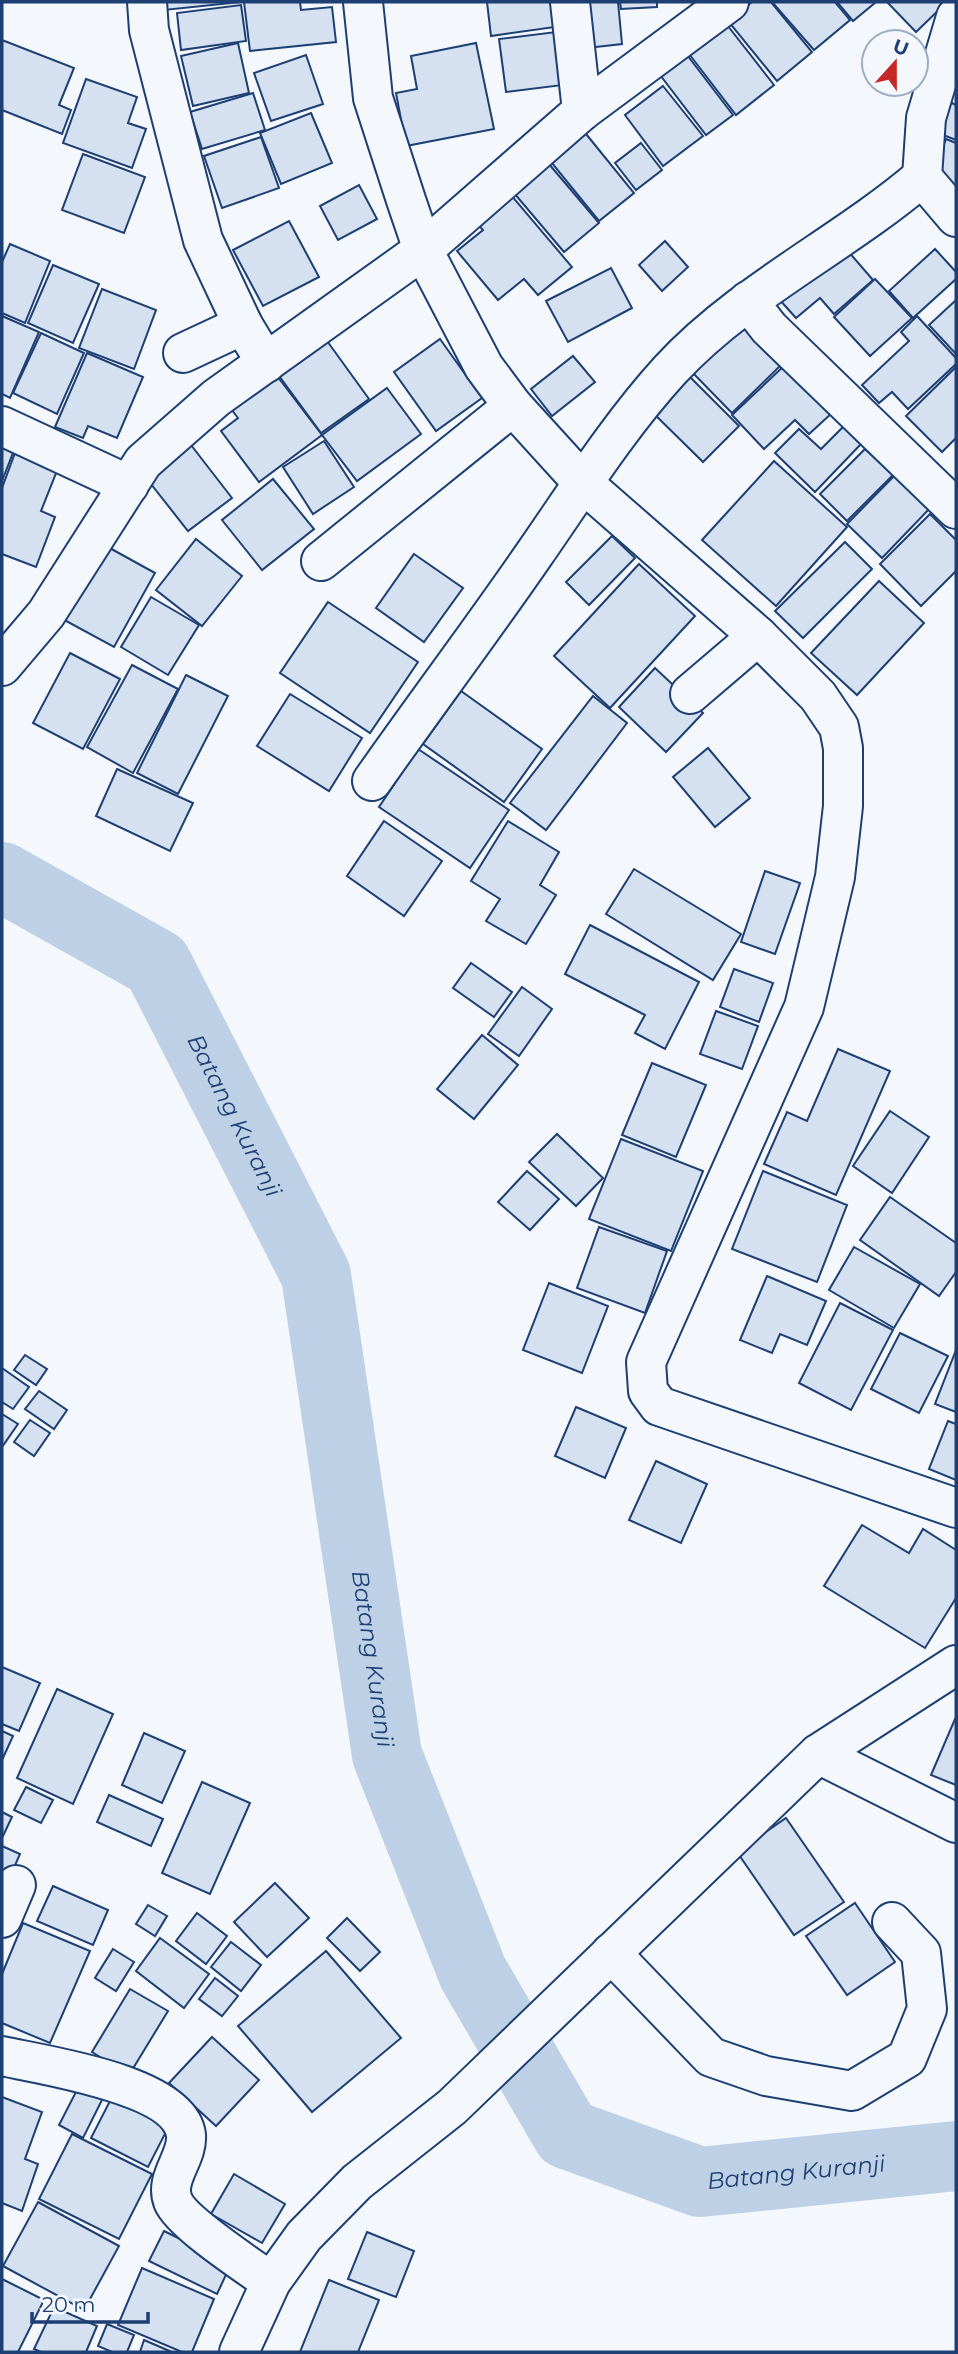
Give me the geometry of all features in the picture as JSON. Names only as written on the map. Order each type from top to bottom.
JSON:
[{"type":"street","points":[[147,2],[149,30],[203,240],[243,325],[266,363]]},
{"type":"street","points":[[363,2],[373,98],[423,250],[484,367],[513,406],[583,483],[758,636],[818,696],[839,727],[843,748],[843,806],[835,877],[804,1007],[646,1362],[648,1391],[659,1406],[956,1508]]},
{"type":"street","points":[[570,2],[582,111]]},
{"type":"street","points":[[2,666],[46,614],[129,485],[160,445],[216,398],[423,250],[582,111],[729,2]]},
{"type":"street","points":[[956,17],[926,118],[922,177],[956,217]]},
{"type":"street","points":[[372,781],[616,436],[671,370],[748,301],[853,231],[922,177]]},
{"type":"street","points":[[748,301],[777,335],[956,509]]},
{"type":"street","points":[[183,353],[243,325]]},
{"type":"street","points":[[321,561],[513,406]]},
{"type":"street","points":[[2,426],[129,485]]},
{"type":"street","points":[[690,694],[758,636]]},
{"type":"street","points":[[239,2352],[271,2282],[304,2236],[357,2182],[452,2107],[818,1754],[956,1665]]},
{"type":"street","points":[[818,1754],[956,1823]]},
{"type":"street","points":[[611,1953],[711,2057],[766,2076],[852,2091],[907,2058],[927,2010],[921,1953],[892,1922]]},
{"type":"street","points":[[2,2056],[129,2086],[161,2102],[180,2121],[186,2134],[184,2152],[171,2184],[173,2201],[183,2216],[271,2282]]},
{"type":"building","points":[[163,2],[241,2],[164,10]]},
{"type":"building","points":[[244,2],[300,2],[301,10],[332,7],[336,42],[250,51]]},
{"type":"building","points":[[487,2],[551,2],[555,27],[491,36]]},
{"type":"building","points":[[583,2],[618,2],[622,44],[587,48]]},
{"type":"building","points":[[620,2],[657,2],[657,7],[621,9]]},
{"type":"building","points":[[752,2],[771,2],[812,52],[777,81],[728,21]]},
{"type":"building","points":[[772,2],[835,2],[850,20],[814,50]]},
{"type":"building","points":[[837,2],[876,2],[853,21]]},
{"type":"building","points":[[887,2],[947,2],[920,28],[912,28]]},
{"type":"building","points":[[241,5],[246,41],[181,50],[177,13]]},
{"type":"building","points":[[724,21],[774,85],[736,115],[686,50]]},
{"type":"building","points":[[556,32],[563,85],[506,92],[499,39]]},
{"type":"building","points":[[2,40],[74,68],[59,105],[71,110],[62,134],[2,110]]},
{"type":"building","points":[[238,43],[249,93],[193,106],[181,56]]},
{"type":"building","points":[[476,43],[494,129],[406,146],[396,93],[417,89],[411,56]]},
{"type":"building","points":[[684,51],[733,115],[706,135],[657,71]]},
{"type":"building","points":[[306,55],[323,104],[271,121],[254,73]]},
{"type":"building","points":[[86,79],[137,97],[128,123],[146,129],[132,168],[63,143]]},
{"type":"building","points":[[663,86],[703,136],[663,166],[625,115]]},
{"type":"building","points":[[253,93],[265,130],[202,149],[190,112]]},
{"type":"building","points":[[943,99],[956,105],[956,140],[930,130]]},
{"type":"building","points":[[311,113],[332,163],[281,184],[260,133]]},
{"type":"building","points":[[582,129],[634,193],[599,221],[547,157]]},
{"type":"building","points":[[261,137],[279,188],[222,208],[204,156]]},
{"type":"building","points":[[946,139],[956,143],[956,186],[931,175]]},
{"type":"building","points":[[641,143],[662,170],[636,190],[615,163]]},
{"type":"building","points":[[83,154],[145,177],[124,233],[62,210]]},
{"type":"building","points":[[543,157],[599,223],[564,252],[508,186]]},
{"type":"building","points":[[359,185],[377,219],[338,240],[320,206]]},
{"type":"building","points":[[505,188],[572,267],[538,295],[524,279],[498,300],[457,251],[483,230],[471,216]]},
{"type":"building","points":[[289,221],[319,277],[263,306],[233,250]]},
{"type":"building","points":[[665,241],[688,267],[662,291],[639,265]]},
{"type":"building","points":[[841,243],[873,280],[834,314],[820,298],[796,318],[778,298]]},
{"type":"building","points":[[10,244],[50,261],[25,323],[2,313],[2,262]]},
{"type":"building","points":[[935,249],[956,272],[956,279],[913,318],[889,291]]},
{"type":"building","points":[[53,265],[99,284],[73,343],[28,323]]},
{"type":"building","points":[[611,268],[632,308],[568,342],[546,301]]},
{"type":"building","points":[[875,279],[912,318],[870,356],[834,317]]},
{"type":"building","points":[[102,289],[156,310],[134,369],[79,348]]},
{"type":"building","points":[[956,300],[956,354],[929,325]]},
{"type":"building","points":[[2,316],[39,332],[10,398],[2,394]]},
{"type":"building","points":[[741,316],[785,361],[732,413],[688,368]]},
{"type":"building","points":[[917,316],[956,358],[956,364],[908,409],[892,392],[879,403],[862,385],[909,341],[901,332]]},
{"type":"building","points":[[41,333],[84,353],[57,414],[13,393]]},
{"type":"building","points":[[322,334],[369,399],[321,433],[274,369]]},
{"type":"building","points":[[440,339],[482,398],[436,431],[394,372]]},
{"type":"building","points":[[87,353],[143,377],[117,438],[88,426],[83,438],[55,427]]},
{"type":"building","points":[[573,356],[595,382],[552,416],[531,389]]},
{"type":"building","points":[[786,364],[832,413],[809,434],[795,420],[764,449],[732,415]]},
{"type":"building","points":[[956,367],[956,438],[942,452],[906,416]]},
{"type":"building","points":[[271,368],[322,435],[259,482],[221,431],[238,418],[225,401]]},
{"type":"building","points":[[681,368],[739,426],[703,462],[644,404]]},
{"type":"building","points":[[387,388],[421,434],[357,481],[322,435]]},
{"type":"building","points":[[843,427],[861,444],[815,492],[775,453],[799,429],[821,449]]},
{"type":"building","points":[[2,434],[18,440],[2,481]]},
{"type":"building","points":[[324,441],[354,487],[313,514],[283,467]]},
{"type":"building","points":[[19,442],[62,458],[41,511],[55,517],[36,567],[2,554],[2,488]]},
{"type":"building","points":[[191,445],[232,498],[188,531],[147,479]]},
{"type":"building","points":[[865,449],[893,475],[847,521],[820,494]]},
{"type":"building","points":[[774,461],[847,527],[776,606],[702,540]]},
{"type":"building","points":[[898,472],[933,505],[882,558],[847,524]]},
{"type":"building","points":[[273,479],[314,529],[262,570],[222,520]]},
{"type":"building","points":[[930,514],[956,540],[956,571],[921,606],[880,564]]},
{"type":"building","points":[[612,536],[635,558],[589,605],[566,582]]},
{"type":"building","points":[[196,539],[242,576],[202,626],[156,590]]},
{"type":"building","points":[[97,541],[155,573],[114,647],[57,616]]},
{"type":"building","points":[[845,542],[872,569],[803,638],[775,611]]},
{"type":"building","points":[[414,554],[463,588],[424,642],[376,608]]},
{"type":"building","points":[[639,564],[695,616],[610,708],[554,656]]},
{"type":"building","points":[[879,581],[924,623],[857,695],[811,653]]},
{"type":"building","points":[[151,597],[199,625],[168,675],[121,647]]},
{"type":"building","points":[[328,602],[418,662],[370,733],[280,673]]},
{"type":"building","points":[[70,653],[120,679],[83,749],[33,723]]},
{"type":"building","points":[[132,665],[178,689],[133,773],[87,747]]},
{"type":"building","points":[[655,668],[703,713],[666,752],[619,707]]},
{"type":"building","points":[[186,675],[228,696],[178,794],[137,773]]},
{"type":"building","points":[[461,691],[542,749],[504,802],[423,744]]},
{"type":"building","points":[[290,694],[362,738],[329,791],[257,746]]},
{"type":"building","points":[[593,696],[627,723],[546,830],[510,803]]},
{"type":"building","points":[[708,748],[750,798],[715,827],[673,777]]},
{"type":"building","points":[[418,749],[509,810],[470,868],[379,807]]},
{"type":"building","points":[[117,769],[193,803],[170,851],[96,816]]},
{"type":"building","points":[[384,821],[442,861],[404,916],[347,876]]},
{"type":"building","points":[[508,821],[559,852],[540,885],[556,895],[526,944],[486,921],[500,899],[471,881]]},
{"type":"building","points":[[634,869],[741,934],[713,980],[606,914]]},
{"type":"building","points":[[765,871],[800,883],[775,954],[741,942]]},
{"type":"building","points":[[590,925],[699,982],[665,1049],[635,1033],[645,1015],[565,974]]},
{"type":"building","points":[[471,963],[512,992],[494,1017],[453,988]]},
{"type":"building","points":[[734,969],[773,983],[759,1022],[720,1007]]},
{"type":"building","points":[[522,987],[552,1009],[519,1056],[488,1034]]},
{"type":"building","points":[[716,1011],[758,1026],[742,1069],[700,1054]]},
{"type":"building","points":[[482,1035],[518,1065],[474,1119],[437,1089]]},
{"type":"building","points":[[838,1049],[890,1071],[836,1195],[764,1164],[787,1112],[807,1121]]},
{"type":"building","points":[[652,1063],[706,1085],[676,1157],[622,1135]]},
{"type":"building","points":[[890,1111],[929,1137],[892,1193],[853,1166]]},
{"type":"building","points":[[557,1134],[603,1178],[576,1206],[529,1162]]},
{"type":"building","points":[[621,1139],[703,1171],[671,1251],[589,1219]]},
{"type":"building","points":[[527,1171],[559,1199],[530,1230],[498,1202]]},
{"type":"building","points":[[763,1171],[847,1205],[817,1282],[732,1249]]},
{"type":"building","points":[[890,1197],[956,1243],[956,1272],[939,1296],[860,1240]]},
{"type":"building","points":[[599,1227],[667,1251],[645,1313],[577,1288]]},
{"type":"building","points":[[854,1247],[920,1284],[894,1328],[829,1290]]},
{"type":"building","points":[[767,1276],[826,1301],[807,1345],[780,1334],[772,1353],[740,1340]]},
{"type":"building","points":[[549,1283],[608,1306],[582,1373],[523,1350]]},
{"type":"building","points":[[840,1303],[893,1330],[851,1410],[799,1383]]},
{"type":"building","points":[[900,1333],[948,1356],[919,1413],[871,1389]]},
{"type":"building","points":[[956,1350],[956,1412],[935,1404]]},
{"type":"building","points":[[25,1355],[47,1369],[36,1385],[14,1370]]},
{"type":"building","points":[[2,1368],[29,1387],[13,1409],[2,1402]]},
{"type":"building","points":[[39,1391],[67,1410],[54,1429],[25,1409]]},
{"type":"building","points":[[576,1407],[626,1428],[605,1478],[555,1456]]},
{"type":"building","points":[[2,1414],[18,1424],[2,1447]]},
{"type":"building","points":[[30,1420],[50,1433],[34,1456],[14,1442]]},
{"type":"building","points":[[948,1421],[956,1424],[956,1480],[929,1469]]},
{"type":"building","points":[[656,1461],[707,1484],[681,1543],[629,1520]]},
{"type":"building","points":[[862,1525],[909,1553],[923,1529],[956,1550],[956,1598],[925,1648],[824,1586]]},
{"type":"building","points":[[2,1667],[40,1683],[19,1731],[2,1724]]},
{"type":"building","points":[[57,1689],[113,1714],[73,1804],[17,1778]]},
{"type":"building","points":[[956,1720],[956,1785],[931,1775]]},
{"type":"building","points":[[2,1731],[13,1736],[2,1760]]},
{"type":"building","points":[[144,1733],[185,1751],[162,1803],[122,1785]]},
{"type":"building","points":[[202,1782],[250,1803],[210,1894],[162,1873]]},
{"type":"building","points":[[26,1787],[53,1800],[41,1823],[14,1810]]},
{"type":"building","points":[[109,1795],[163,1819],[151,1846],[97,1822]]},
{"type":"building","points":[[2,1812],[12,1817],[2,1838]]},
{"type":"building","points":[[786,1818],[844,1902],[794,1935],[737,1852]]},
{"type":"building","points":[[2,1846],[20,1854],[2,1895]]},
{"type":"building","points":[[275,1883],[309,1918],[267,1957],[234,1922]]},
{"type":"building","points":[[53,1886],[108,1910],[93,1945],[37,1921]]},
{"type":"building","points":[[855,1903],[895,1962],[847,1995],[806,1936]]},
{"type":"building","points":[[148,1905],[167,1916],[155,1936],[136,1924]]},
{"type":"building","points":[[197,1913],[227,1936],[206,1964],[176,1941]]},
{"type":"building","points":[[347,1918],[380,1952],[360,1971],[327,1938]]},
{"type":"building","points":[[23,1923],[90,1951],[50,2043],[2,2023],[2,1974]]},
{"type":"building","points":[[160,1938],[209,1974],[184,2008],[136,1971]]},
{"type":"building","points":[[231,1942],[261,1965],[241,1991],[211,1967]]},
{"type":"building","points":[[113,1949],[134,1962],[116,1991],[95,1978]]},
{"type":"building","points":[[326,1951],[401,2038],[312,2112],[238,2026]]},
{"type":"building","points":[[215,1978],[238,1996],[222,2016],[199,1999]]},
{"type":"building","points":[[130,1989],[168,2011],[129,2075],[92,2052]]},
{"type":"building","points":[[212,2037],[259,2080],[216,2126],[169,2083]]},
{"type":"building","points":[[79,2086],[103,2098],[83,2138],[59,2125]]},
{"type":"building","points":[[2,2097],[42,2112],[25,2159],[38,2164],[22,2211],[2,2203]]},
{"type":"building","points":[[112,2097],[169,2126],[148,2167],[91,2138]]},
{"type":"building","points":[[72,2134],[152,2174],[119,2239],[39,2199]]},
{"type":"building","points":[[234,2174],[285,2204],[262,2243],[211,2214]]},
{"type":"building","points":[[38,2202],[119,2246],[84,2310],[3,2266]]},
{"type":"building","points":[[164,2231],[231,2264],[217,2294],[149,2261]]},
{"type":"building","points":[[367,2232],[414,2251],[396,2297],[348,2279]]},
{"type":"building","points":[[142,2268],[214,2299],[192,2352],[182,2352],[118,2325]]},
{"type":"building","points":[[2,2279],[44,2300],[18,2352],[2,2352]]},
{"type":"building","points":[[329,2280],[379,2300],[358,2352],[300,2352]]},
{"type":"building","points":[[54,2307],[97,2326],[86,2352],[41,2352],[34,2349]]},
{"type":"building","points":[[107,2324],[134,2335],[127,2352],[112,2352],[98,2346]]},
{"type":"building","points":[[144,2340],[172,2352],[140,2352]]},
{"type":"waterway","name":"Batang Kuranji","points":[[2,877],[157,964],[316,1275],[387,1755],[473,1973],[567,2134],[700,2182],[956,2156]]}]
